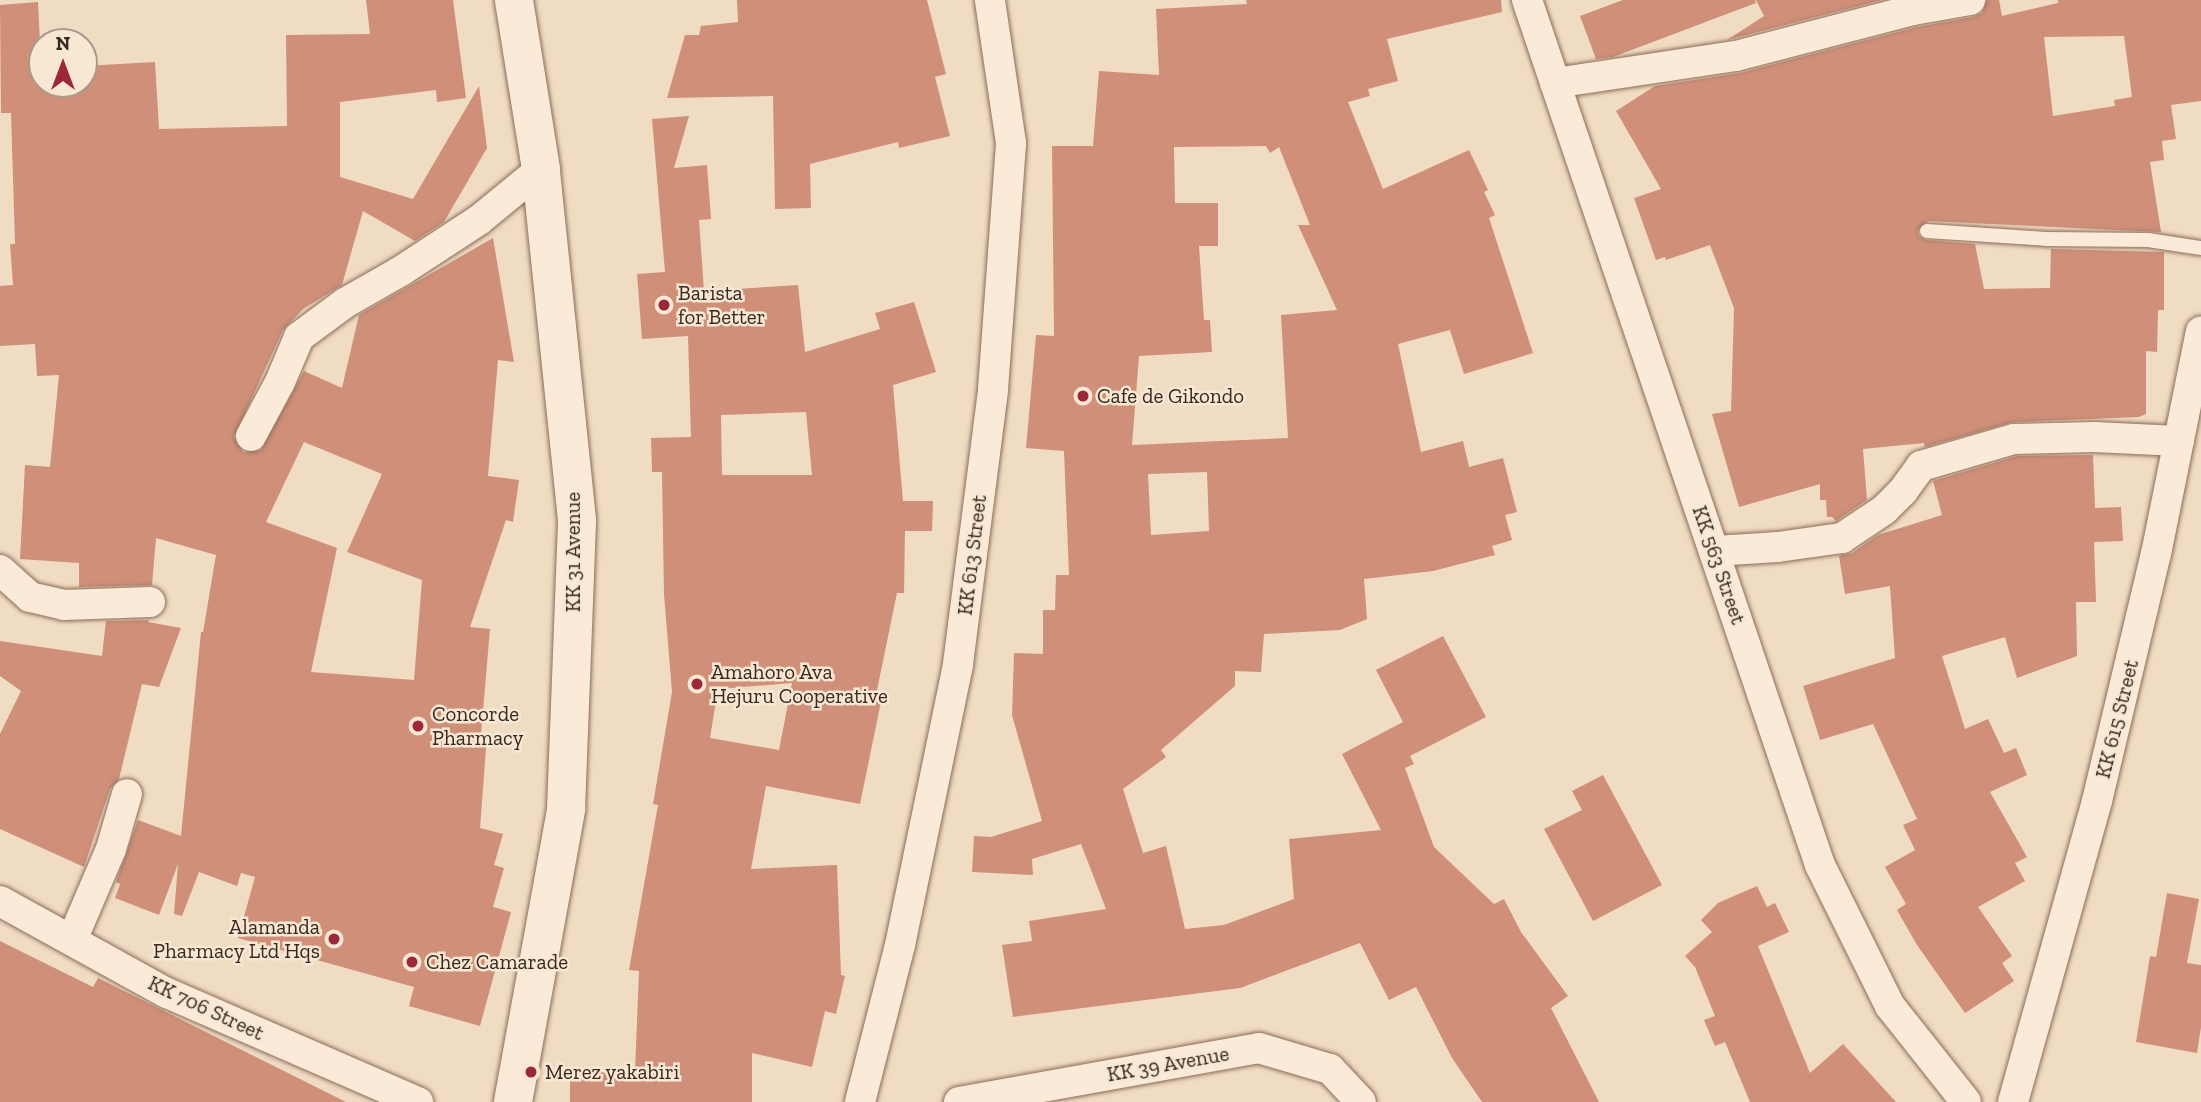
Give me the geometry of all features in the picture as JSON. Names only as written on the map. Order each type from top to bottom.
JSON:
[{"type":"main road","name":"KK 31 Avenue","points":[[513,1102],[566,809],[577,520],[541,169],[514,0]]},
{"type":"street","name":"KK 613 Street","points":[[860,1102],[901,945],[957,664],[993,389],[1011,143],[990,0]]},
{"type":"street","name":"KK 563 Street","points":[[1527,0],[1820,865],[1890,1006],[1966,1102]]},
{"type":"street","points":[[1555,83],[1736,56],[1913,10],[1970,0]]},
{"type":"street","points":[[251,436],[280,382],[299,337],[345,303],[401,271],[479,220],[541,169]]},
{"type":"street","name":"KK 615 Street","points":[[2013,1102],[2097,801],[2156,554],[2201,331]]},
{"type":"street","points":[[1714,551],[1778,547],[1842,538],[1884,510],[1903,491],[1921,466],[2014,439],[2094,437],[2179,441]]},
{"type":"street","points":[[0,570],[30,597],[64,605],[150,602]]},
{"type":"street","points":[[72,940],[111,849],[127,794]]},
{"type":"street","name":"KK 706 Street","points":[[0,901],[167,993],[418,1102]]},
{"type":"street","name":"KK 39 Avenue","points":[[959,1102],[1259,1048],[1330,1069],[1361,1102]]},
{"type":"lane","points":[[1927,231],[2046,239],[2148,240],[2201,248]]},
{"type":"building","points":[[366,0],[453,0],[466,98],[437,102],[436,90],[340,102],[340,177],[413,199],[479,86],[487,148],[444,222],[415,241],[363,211],[342,285],[303,309],[283,330],[234,437],[243,452],[261,450],[304,371],[342,388],[359,315],[493,238],[514,362],[498,360],[488,476],[519,480],[513,522],[506,520],[470,627],[490,629],[481,734],[487,735],[480,828],[503,834],[494,865],[504,868],[493,907],[511,912],[480,1026],[409,1006],[414,987],[238,938],[255,877],[241,873],[237,886],[199,872],[182,916],[174,914],[178,864],[159,915],[115,898],[120,884],[116,882],[138,820],[181,836],[201,632],[216,555],[156,538],[152,585],[79,587],[79,563],[20,559],[25,465],[50,467],[59,375],[37,376],[35,344],[0,346],[0,286],[13,285],[10,244],[15,244],[11,113],[1,113],[0,5],[38,2],[39,28],[28,28],[28,98],[98,98],[98,65],[155,62],[159,129],[287,126],[286,35],[370,34]],"holes":[[[304,442],[382,474],[347,552],[422,580],[414,680],[311,672],[337,548],[266,522]]]},
{"type":"building","points":[[737,0],[927,0],[946,74],[935,77],[950,136],[899,148],[898,142],[810,164],[811,208],[775,209],[773,96],[667,98],[685,35],[699,35],[701,26],[738,22]]},
{"type":"building","points":[[1246,0],[1501,0],[1502,12],[1387,39],[1398,81],[1368,89],[1370,96],[1348,102],[1383,189],[1469,150],[1488,190],[1484,192],[1495,215],[1489,218],[1533,353],[1464,374],[1450,330],[1398,344],[1421,452],[1463,441],[1469,467],[1503,458],[1517,512],[1505,515],[1512,540],[1492,546],[1495,555],[1433,571],[1364,579],[1367,619],[1340,630],[1264,634],[1261,672],[1235,671],[1235,686],[1161,750],[1166,757],[1123,789],[1143,853],[1166,846],[1185,929],[1224,925],[1294,899],[1289,839],[1381,830],[1342,754],[1403,722],[1376,670],[1443,636],[1486,717],[1410,756],[1414,764],[1405,768],[1434,847],[1494,904],[1504,899],[1521,932],[1568,996],[1551,1008],[1599,1102],[1482,1102],[1452,1058],[1416,987],[1389,1000],[1360,943],[1240,988],[1013,1017],[1002,945],[1032,941],[1029,921],[1106,909],[1081,844],[1032,859],[1033,875],[972,872],[974,836],[991,837],[1042,821],[1012,715],[1014,653],[1043,654],[1043,610],[1055,610],[1056,575],[1069,575],[1064,451],[1026,448],[1036,335],[1054,336],[1052,146],[1093,146],[1099,71],[1159,75],[1156,9],[1247,4]],"holes":[[[1266,146],[1270,153],[1279,147],[1310,225],[1298,225],[1337,310],[1281,315],[1288,438],[1132,445],[1139,356],[1212,352],[1210,320],[1204,320],[1199,246],[1218,246],[1218,203],[1175,203],[1174,147]],[[1207,472],[1209,531],[1151,535],[1148,474]]]},
{"type":"building","points":[[1623,0],[1755,0],[1756,3],[1613,57],[1596,59],[1580,16]]},
{"type":"building","points":[[1756,0],[1882,0],[1727,40],[1764,16]]},
{"type":"building","points":[[1987,0],[1999,0],[2002,16],[2058,3],[2058,0],[2201,0],[2201,101],[2171,105],[2176,139],[2162,141],[2164,160],[2150,162],[2161,232],[1928,221],[1918,230],[1919,236],[1926,240],[1975,244],[1984,289],[2050,288],[2051,249],[2164,252],[2164,310],[2158,310],[2157,352],[2146,351],[2146,414],[2139,417],[2013,422],[1925,447],[1924,443],[1863,449],[1867,500],[1836,521],[1827,517],[1826,500],[1820,500],[1820,484],[1739,507],[1712,414],[1731,411],[1734,308],[1710,245],[1666,260],[1665,257],[1656,260],[1634,198],[1661,189],[1616,111],[1655,86],[1740,73],[1982,13]],"holes":[[[2124,36],[2132,97],[2114,100],[2115,106],[2053,116],[2044,37]]]},
{"type":"building","points":[[689,116],[674,168],[707,165],[711,219],[699,220],[704,291],[798,285],[805,352],[880,329],[875,313],[914,302],[936,372],[893,385],[903,501],[933,501],[932,531],[905,531],[904,593],[897,593],[876,695],[882,697],[860,804],[766,786],[751,869],[837,865],[841,975],[845,976],[836,1014],[825,1011],[812,1067],[752,1053],[752,1102],[570,1102],[570,1072],[635,1072],[639,971],[629,970],[658,805],[653,804],[672,692],[664,594],[662,472],[652,472],[651,438],[691,437],[688,336],[642,339],[637,274],[665,272],[652,119]],"holes":[[[806,412],[812,475],[722,475],[721,415]],[[792,683],[779,750],[710,738],[718,689]]]},
{"type":"building","points":[[2093,455],[2095,508],[2121,507],[2123,541],[2094,542],[2096,602],[2076,602],[2077,656],[2017,678],[2005,637],[1942,656],[1965,729],[1988,719],[2004,753],[2016,748],[2027,775],[1990,792],[2027,857],[2015,863],[2025,881],[1978,907],[2012,956],[2002,963],[2014,981],[1965,1013],[1917,945],[1897,910],[1906,904],[1885,867],[1915,850],[1903,825],[1917,819],[1873,724],[1820,740],[1803,686],[1895,658],[1890,586],[1845,594],[1839,556],[1852,553],[1878,535],[1942,515],[1933,481],[2017,456]]},
{"type":"building","points":[[149,620],[148,622],[181,628],[159,687],[142,684],[119,779],[110,789],[84,867],[0,829],[0,734],[21,691],[0,676],[0,641],[102,656],[106,621]]},
{"type":"building","points":[[1603,775],[1662,885],[1593,921],[1544,829],[1582,810],[1572,791]]},
{"type":"building","points":[[1757,886],[1767,907],[1775,903],[1789,932],[1758,946],[1810,1073],[1843,1044],[1896,1102],[1750,1102],[1725,1042],[1715,1046],[1704,1020],[1715,1016],[1695,967],[1685,956],[1712,932],[1701,920],[1718,903]]},
{"type":"building","points":[[2167,893],[2199,899],[2187,963],[2201,965],[2201,1027],[2197,1053],[2136,1042],[2150,956],[2156,957]]},
{"type":"building","points":[[0,941],[93,987],[98,978],[346,1102],[0,1102]]},
{"type":"place","name":"Barista for Better","points":[[664,305]]},
{"type":"place","name":"Cafe de Gikondo","points":[[1083,396]]},
{"type":"place","name":"Amahoro Ava Hejuru Cooperative","points":[[697,684]]},
{"type":"place","name":"Concorde Pharmacy","points":[[418,726]]},
{"type":"place","name":"Alamanda Pharmacy Ltd Hqs","points":[[334,939]]},
{"type":"place","name":"Chez Camarade","points":[[412,962]]},
{"type":"place","name":"Merez yakabiri","points":[[531,1072]]}]
